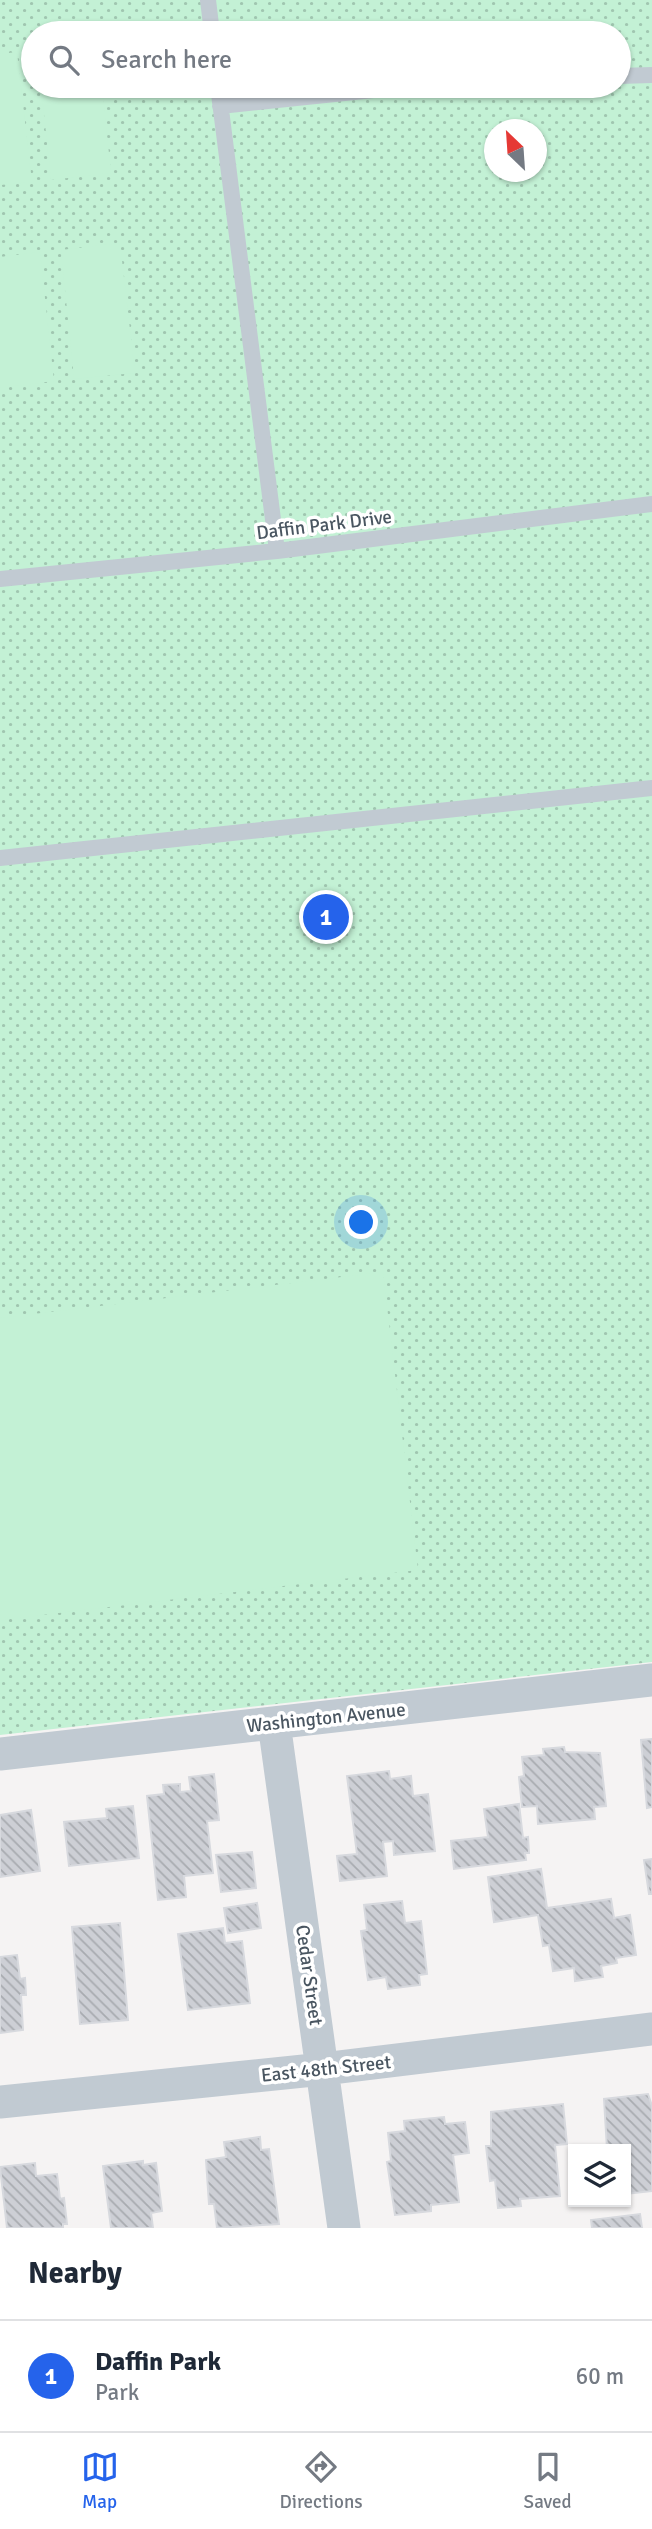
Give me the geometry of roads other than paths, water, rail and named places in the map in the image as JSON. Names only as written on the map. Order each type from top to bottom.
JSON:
[{"type":"street","name":"Washington Avenue","points":[[0,1754],[652,1680]]},
{"type":"street","name":"Cedar Street","points":[[274,1723],[344,2228]]},
{"type":"street","name":"East 48th Street","points":[[0,2102],[323,2069],[652,2029]]},
{"type":"lane","points":[[208,0],[211,21]]},
{"type":"lane","points":[[631,76],[652,75]]},
{"type":"lane","points":[[219,98],[277,551]]},
{"type":"lane","points":[[220,106],[297,98]]},
{"type":"lane","name":"Daffin Park Drive","points":[[0,579],[277,551],[652,504]]},
{"type":"lane","points":[[0,858],[652,788]]},
{"type":"place","name":"Daffin Park","points":[[326,917]]}]
